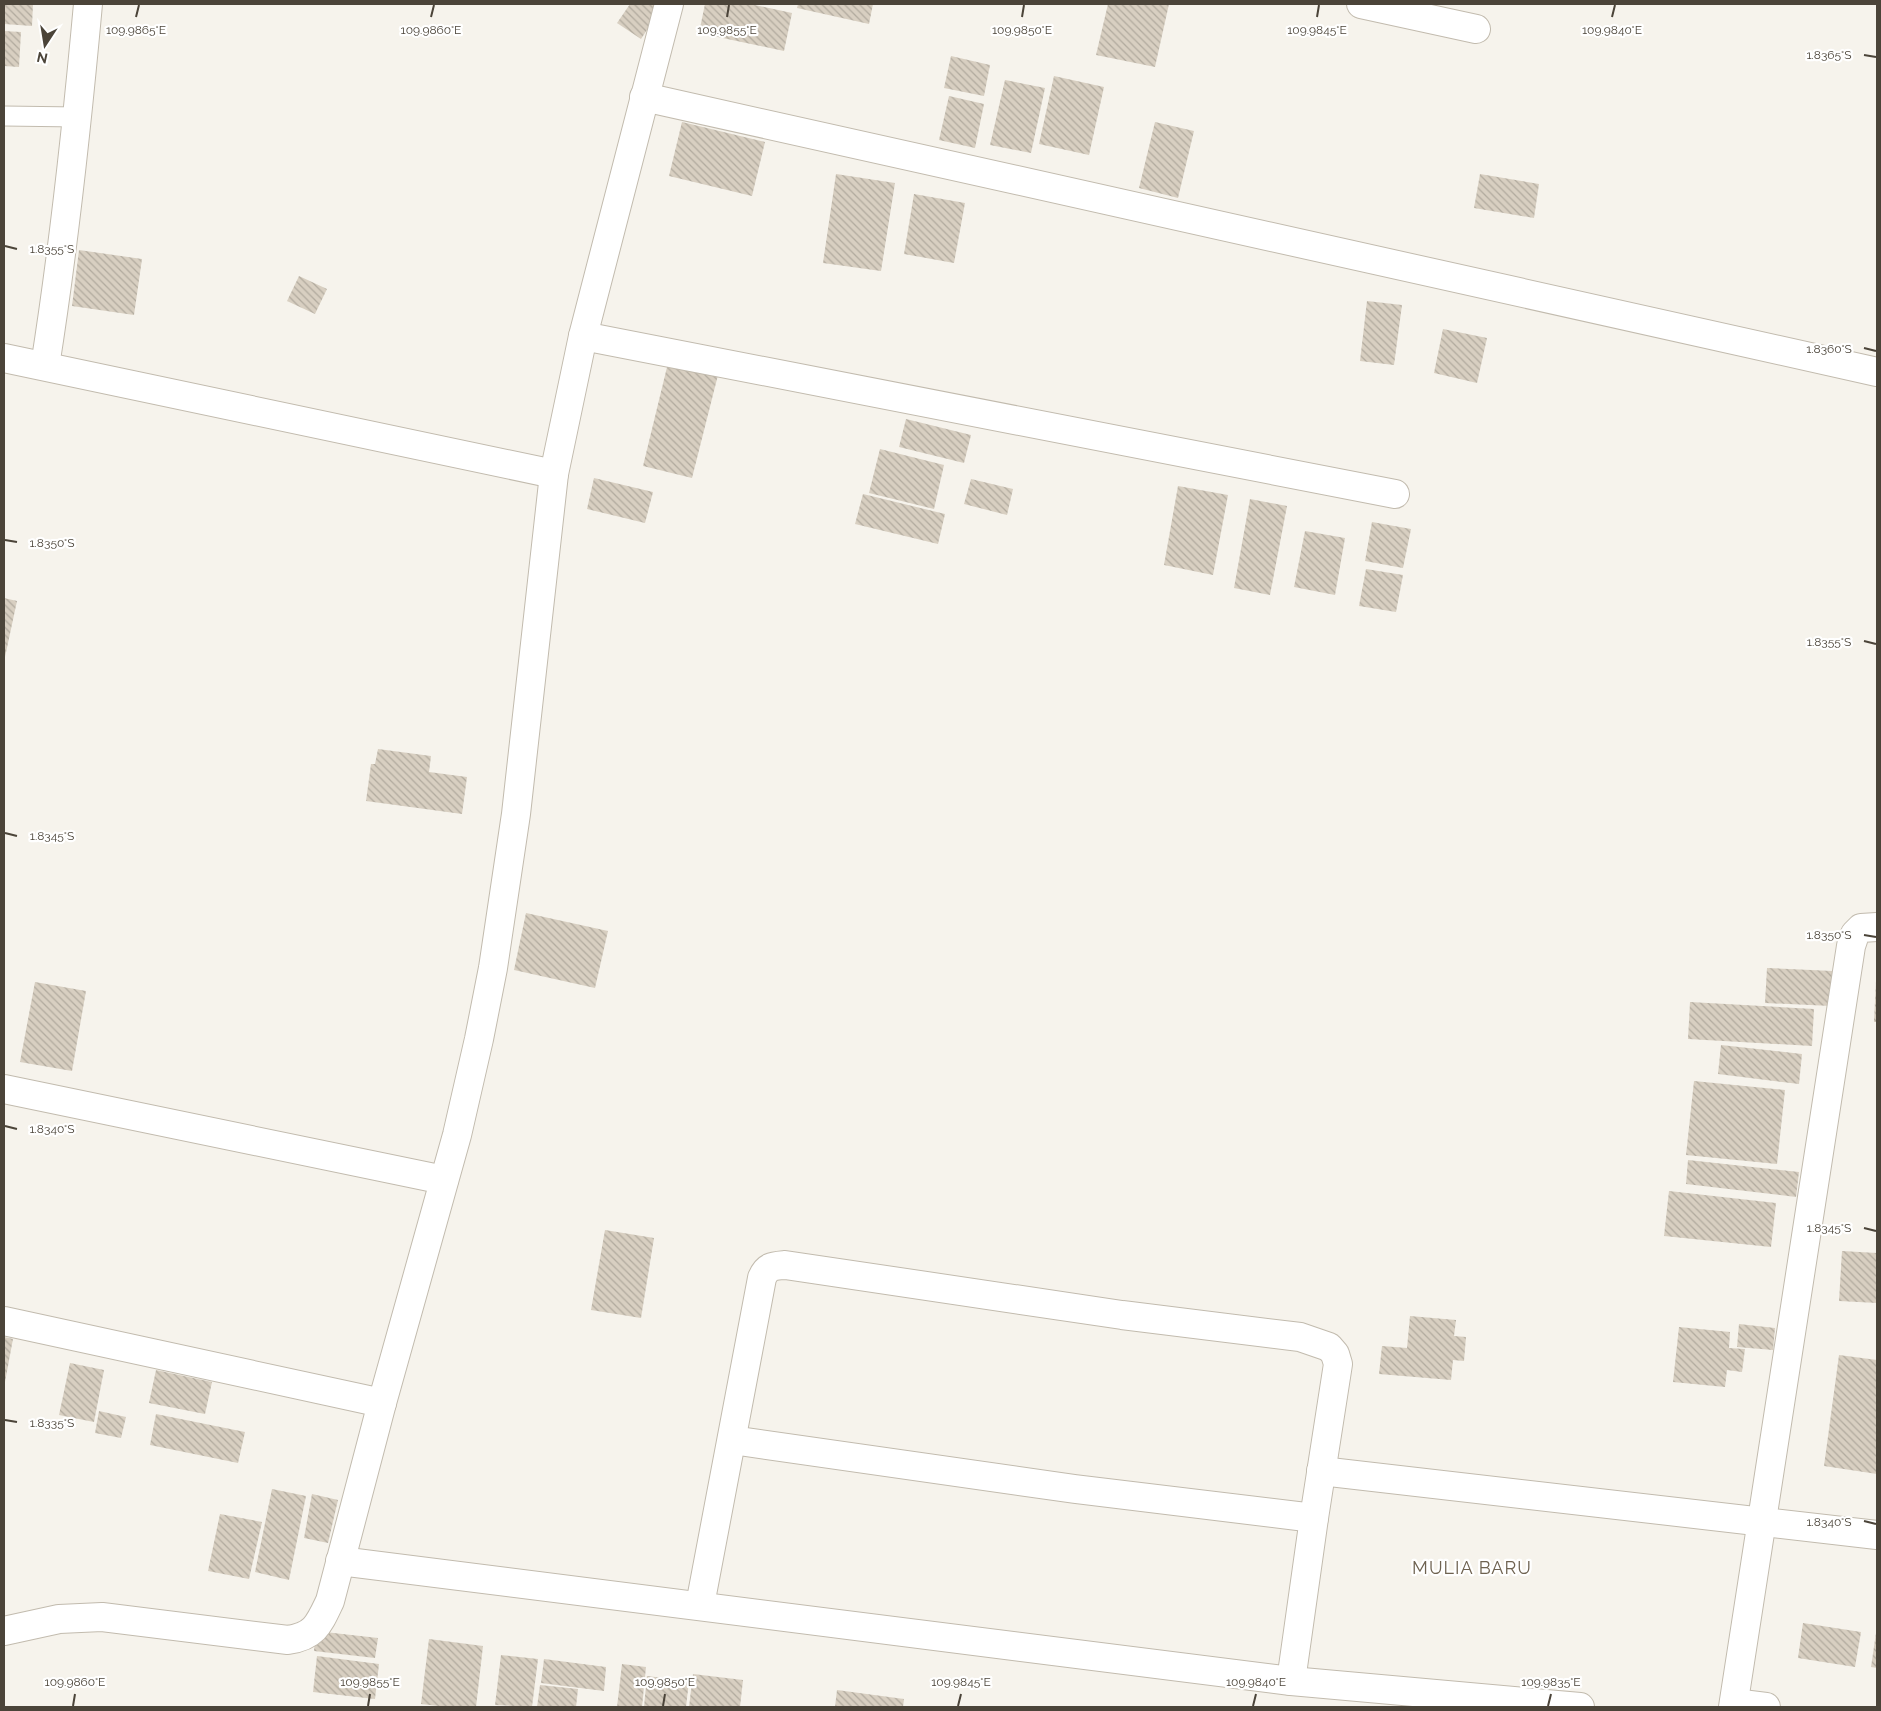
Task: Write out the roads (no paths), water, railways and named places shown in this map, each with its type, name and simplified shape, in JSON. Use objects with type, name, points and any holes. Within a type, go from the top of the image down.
[{"type":"street","points":[[45,366],[56,300],[78,117],[88,4]]},
{"type":"street","points":[[4,1631],[59,1619],[102,1617],[250,1637],[288,1640],[302,1638],[319,1625],[330,1601],[382,1404],[457,1135],[479,1039],[493,968],[516,814],[554,474],[583,336],[669,4]]},
{"type":"street","points":[[1361,4],[1476,29]]},
{"type":"street","points":[[644,96],[1877,372]]},
{"type":"street","points":[[583,336],[1395,494]]},
{"type":"street","points":[[4,358],[554,474]]},
{"type":"street","points":[[1766,1707],[1733,1705],[1851,946],[1855,934],[1861,928],[1877,927]]},
{"type":"street","points":[[4,1089],[444,1180]]},
{"type":"street","points":[[700,1606],[762,1278],[768,1268],[785,1264],[1113,1314],[1300,1337],[1329,1347],[1335,1354],[1338,1364],[1291,1681]]},
{"type":"street","points":[[4,1321],[382,1404]]},
{"type":"street","points":[[732,1440],[1075,1489],[1314,1518]]},
{"type":"street","points":[[1321,1471],[1761,1520],[1877,1535]]},
{"type":"street","points":[[340,1561],[1291,1681],[1580,1707]]},
{"type":"lane","points":[[4,116],[78,117]]},
{"type":"district","name":"MULIA BARU","points":[[1472,1567]]}]
